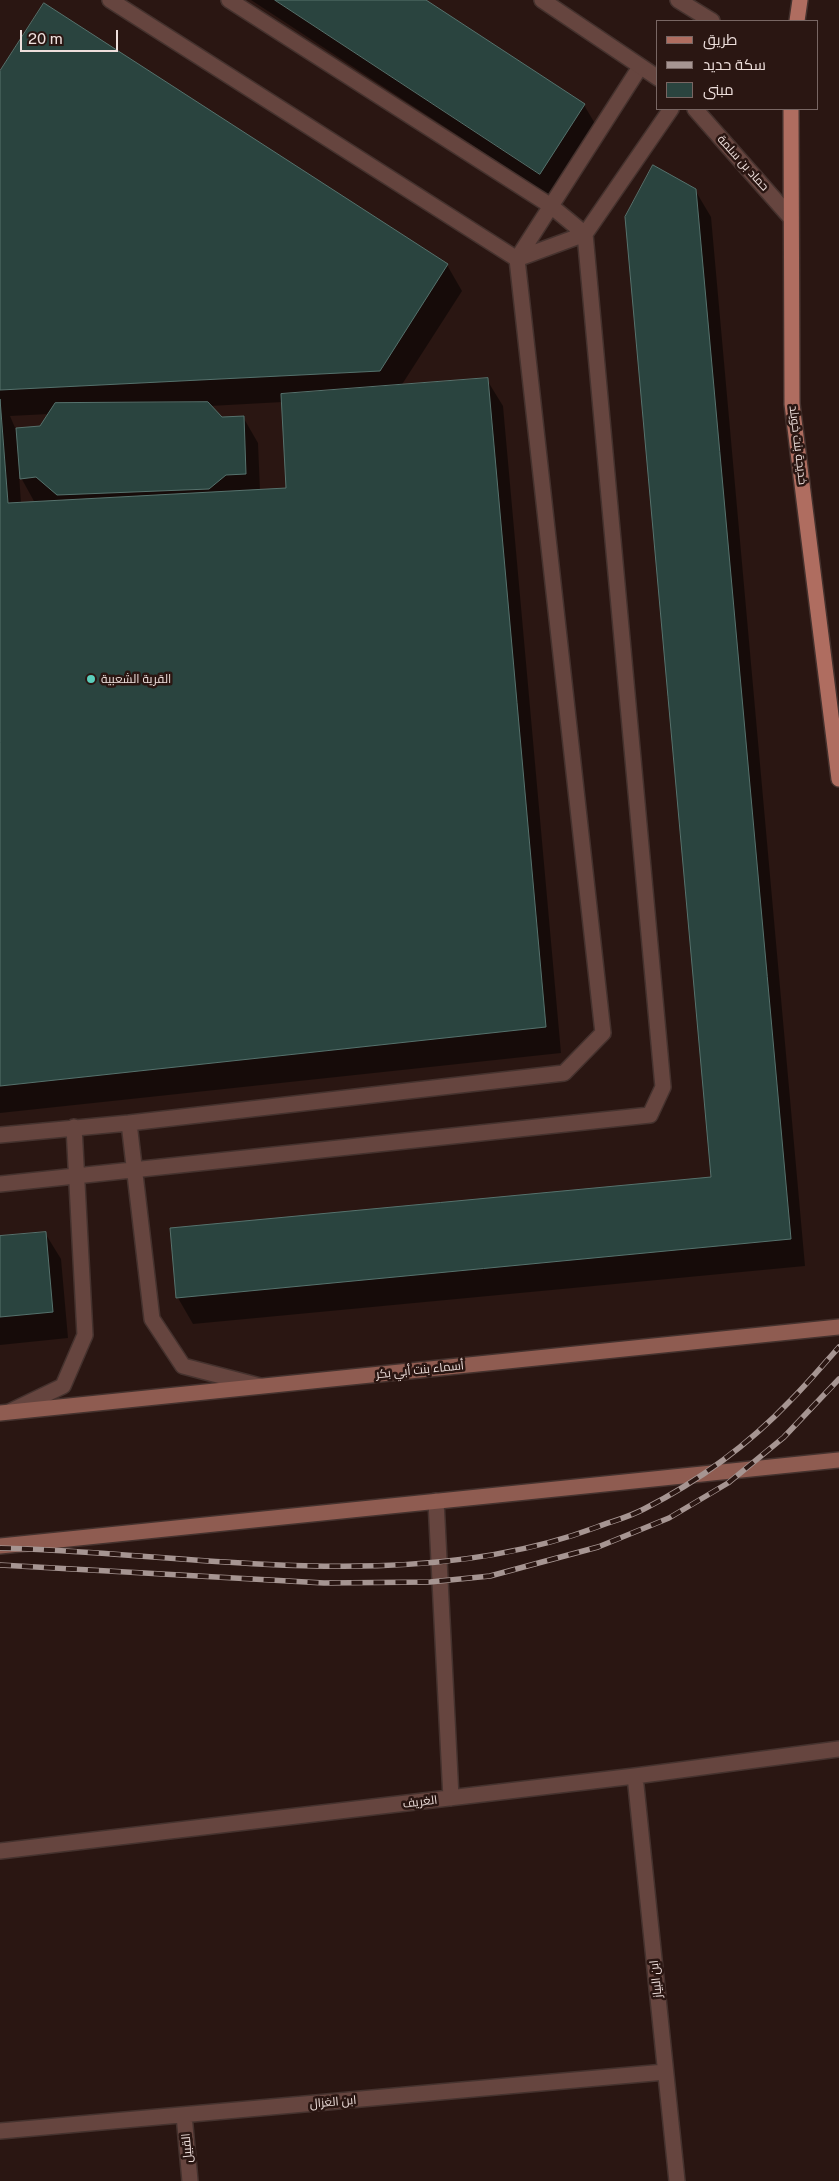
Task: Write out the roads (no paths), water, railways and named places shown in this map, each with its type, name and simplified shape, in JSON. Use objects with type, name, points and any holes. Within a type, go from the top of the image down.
[{"type":"main road","points":[[798,20],[800,0]]},
{"type":"main road","name":"خديجة بنت خويلد","points":[[791,110],[792,404],[839,779]]},
{"type":"main road","name":"أسماء بنت أبي بكر","points":[[5,1412],[839,1327]]},
{"type":"main road","points":[[0,1546],[839,1460]]},
{"type":"street","points":[[110,0],[517,259]]},
{"type":"street","points":[[0,1184],[650,1115],[663,1087],[585,234],[551,206],[229,0]]},
{"type":"street","points":[[542,0],[656,77]]},
{"type":"street","points":[[678,0],[710,20]]},
{"type":"street","points":[[0,1135],[74,1127],[129,1124],[564,1074],[603,1033],[517,259],[640,67]]},
{"type":"street","points":[[517,259],[585,234],[670,110]]},
{"type":"street","name":"حماد بن سلمة","points":[[696,110],[791,218]]},
{"type":"street","points":[[129,1124],[136,1170],[152,1319],[183,1366],[261,1386]]},
{"type":"street","points":[[5,1412],[63,1386],[85,1335],[74,1127]]},
{"type":"street","points":[[436,1501],[451,1798]]},
{"type":"street","name":"الغريف","points":[[0,1851],[635,1776],[839,1749]]},
{"type":"street","name":"ابن البياز","points":[[635,1776],[677,2181]]},
{"type":"street","name":"ابن الغزال","points":[[0,2131],[665,2072]]},
{"type":"street","name":"القبيل","points":[[184,2115],[190,2181]]},
{"type":"railway","points":[[0,1548],[302,1566],[378,1566],[453,1561],[526,1548],[627,1517],[683,1487],[722,1461],[774,1417],[839,1347]]},
{"type":"railway","points":[[0,1565],[324,1583],[430,1582],[490,1576],[598,1547],[669,1518],[728,1483],[784,1437],[839,1379]]},
{"type":"place","name":"القرية الشعبية","points":[[91,679]]}]
